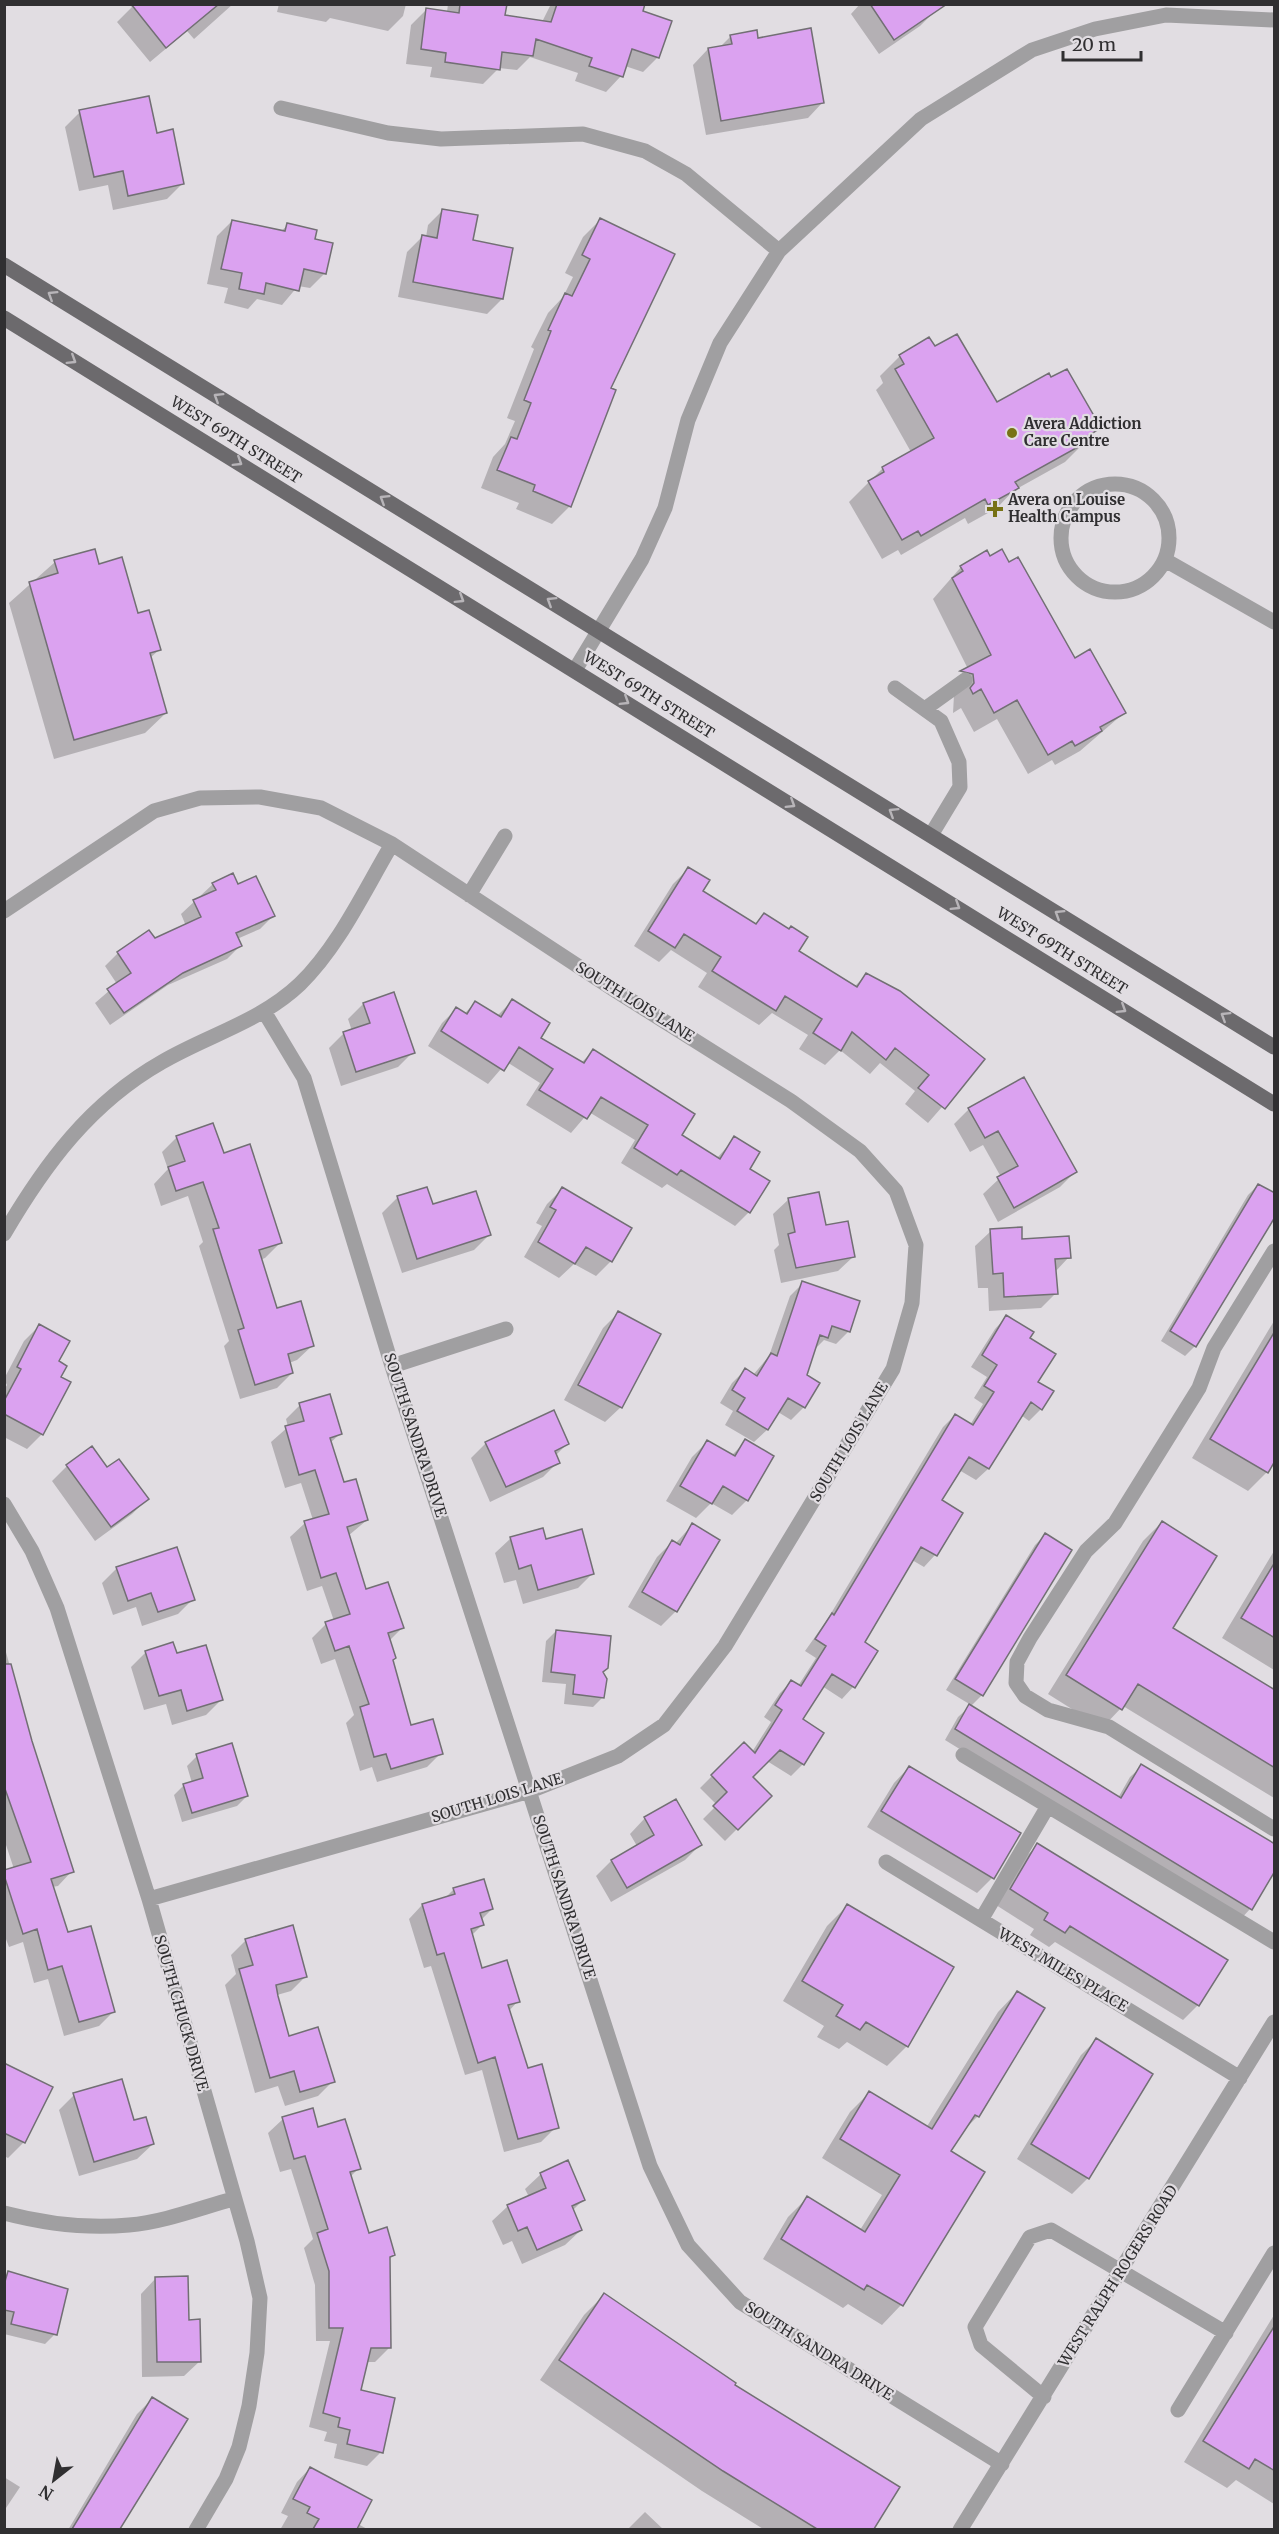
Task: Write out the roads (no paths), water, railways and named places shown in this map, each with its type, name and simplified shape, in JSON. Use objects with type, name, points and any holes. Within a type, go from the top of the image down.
[{"type":"main road","name":"WEST 69TH STREET","points":[[4,266],[1275,1047]]},
{"type":"main road","name":"WEST 69TH STREET","points":[[4,318],[1275,1104]]},
{"type":"street","points":[[575,670],[642,559],[665,508],[688,420],[720,343],[778,251],[921,119],[1032,50],[1095,29],[1166,15],[1275,20]]},
{"type":"street","points":[[281,108],[388,133],[441,139],[583,134],[645,151],[686,174],[778,251]]},
{"type":"street","points":[[1119,483],[1136,487],[1151,497],[1162,510],[1168,526],[1170,541],[1165,560],[1152,578],[1139,587],[1113,592],[1085,584],[1072,572],[1063,555],[1060,537],[1063,518],[1072,503],[1085,491],[1101,485],[1119,483]]},
{"type":"street","points":[[1165,560],[1275,622]]},
{"type":"street","points":[[926,708],[965,680]]},
{"type":"street","points":[[895,688],[926,708],[941,721],[959,762],[960,787],[931,835]]},
{"type":"street","name":"SOUTH LOIS LANE","points":[[4,911],[154,811],[200,798],[260,797],[321,808],[392,844],[791,1101],[860,1150],[896,1191],[916,1245],[912,1303],[893,1369],[725,1646],[664,1725],[618,1756],[530,1791],[149,1899]]},
{"type":"street","points":[[469,895],[505,836]]},
{"type":"street","points":[[4,1234],[26,1197],[72,1133],[117,1093],[161,1062],[265,1013],[300,984],[327,954],[392,844]]},
{"type":"street","name":"SOUTH SANDRA DRIVE","points":[[265,1013],[304,1078],[392,1365],[650,2166],[688,2245],[740,2302],[1002,2464]]},
{"type":"street","points":[[1275,1251],[1214,1348],[1199,1388],[1115,1523],[1086,1551],[1030,1638],[1017,1662],[1016,1683],[1025,1696],[1048,1710],[1109,1727],[1275,1828]]},
{"type":"street","points":[[392,1365],[506,1329]]},
{"type":"street","name":"SOUTH CHUCK DRIVE","points":[[4,1504],[32,1551],[57,1608],[149,1899],[233,2199],[247,2241],[260,2298],[257,2353],[249,2406],[239,2447],[226,2478],[196,2529]]},
{"type":"street","points":[[963,1755],[1275,1942]]},
{"type":"street","points":[[981,1920],[1048,1806]]},
{"type":"street","name":"WEST MILES PLACE","points":[[886,1862],[1240,2078]]},
{"type":"street","name":"WEST RALPH ROGERS ROAD","points":[[960,2529],[1275,2022]]},
{"type":"street","points":[[4,2213],[40,2222],[71,2225],[131,2225],[233,2199]]},
{"type":"street","points":[[1044,2397],[981,2345],[975,2327],[1030,2237],[1051,2230],[1226,2333]]},
{"type":"street","points":[[1178,2410],[1275,2253]]},
{"type":"place","name":"Avera Addiction Care Centre","points":[[1012,433]]},
{"type":"place","name":"Avera on Louise Health Campus","points":[[995,509]]}]
